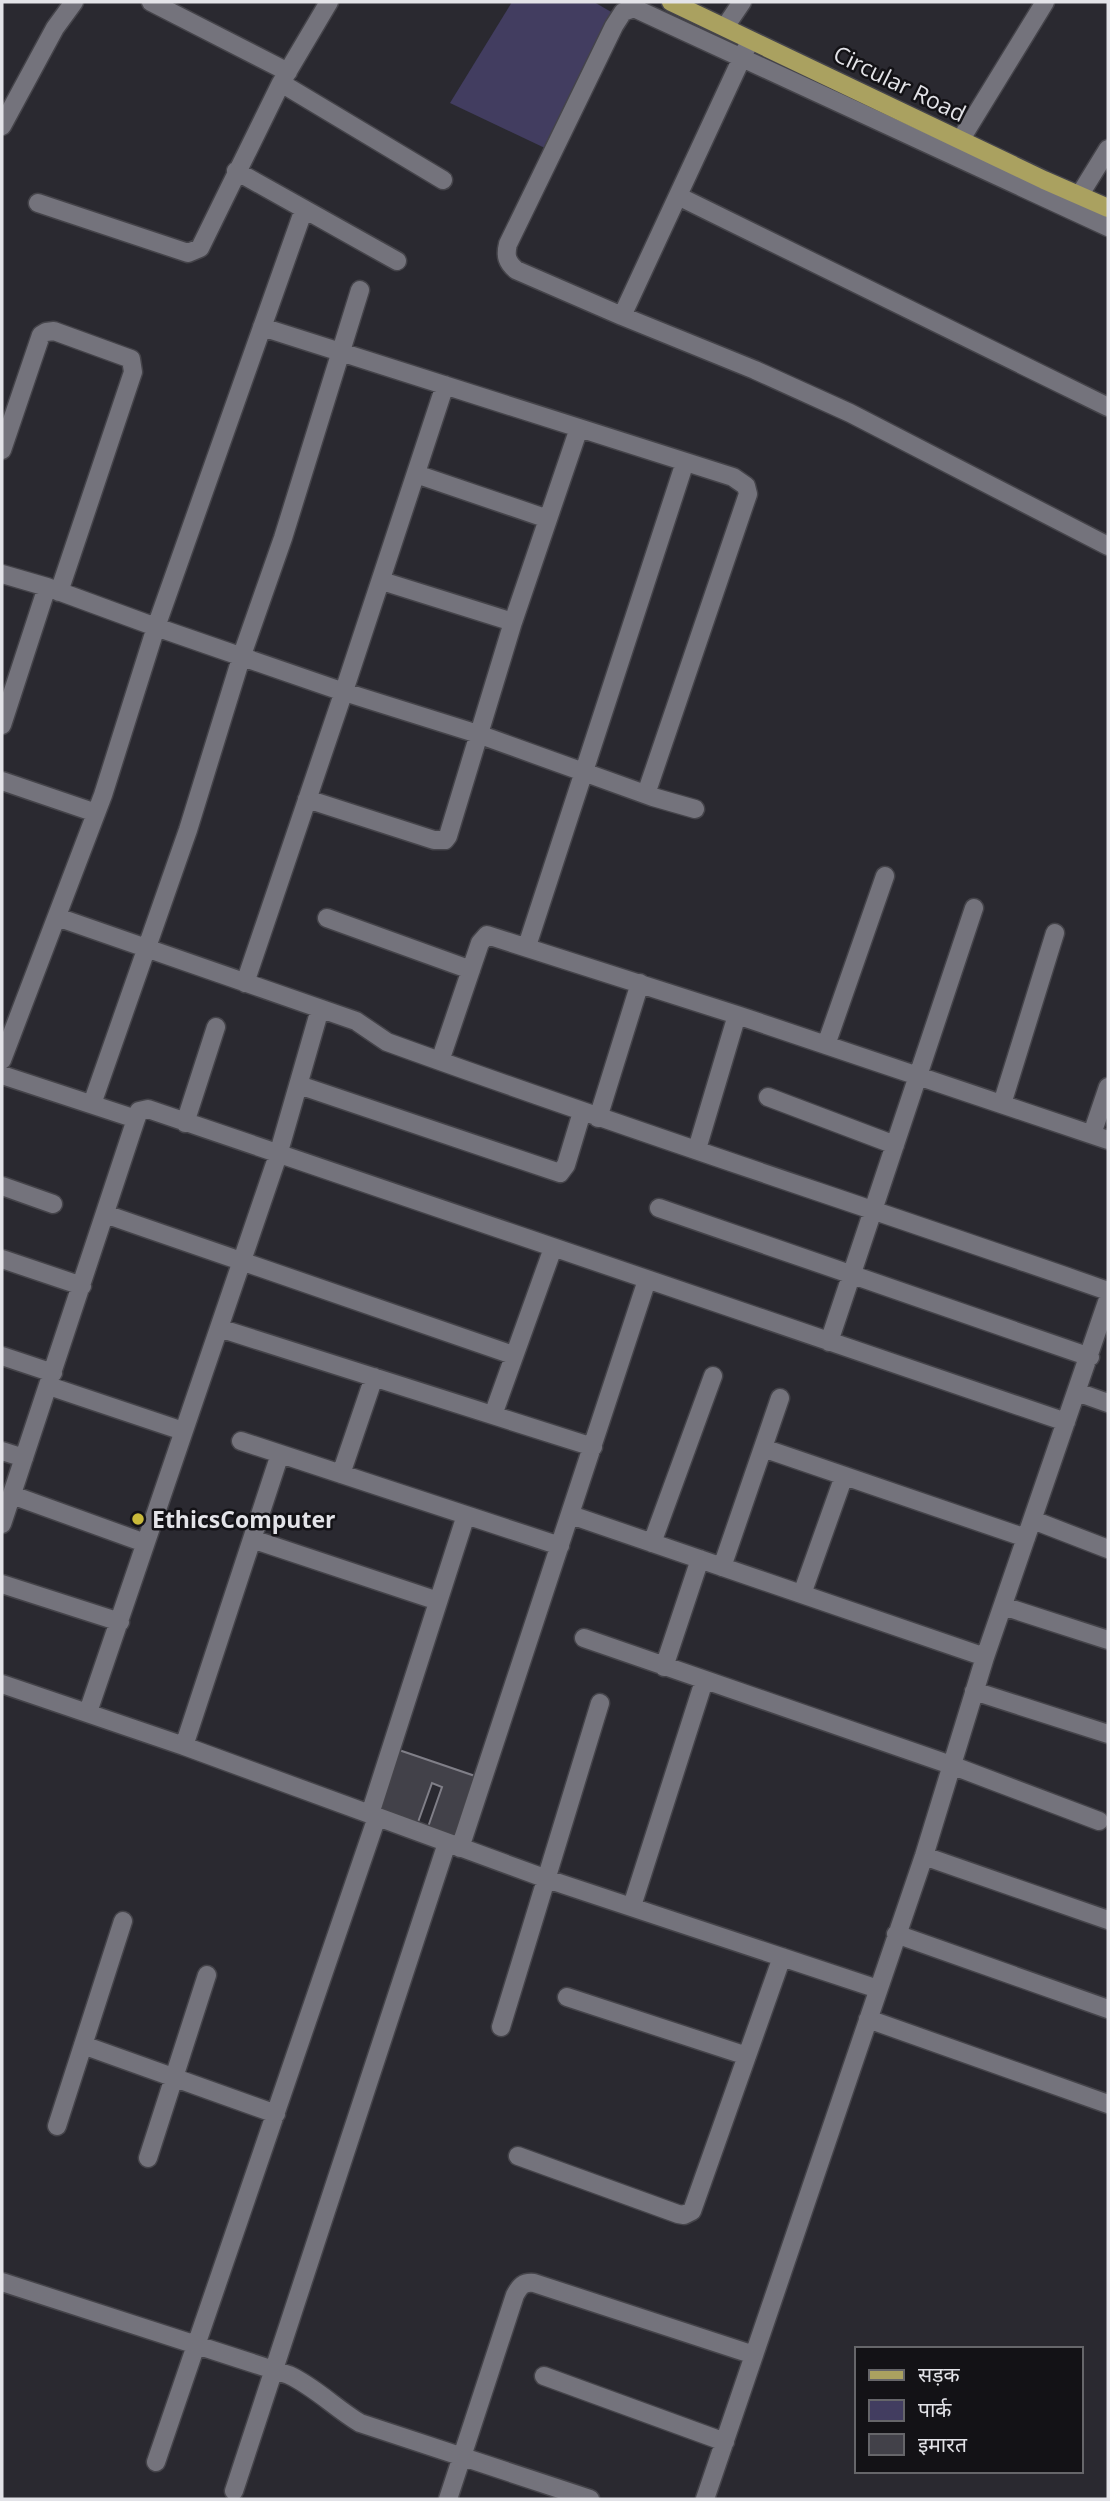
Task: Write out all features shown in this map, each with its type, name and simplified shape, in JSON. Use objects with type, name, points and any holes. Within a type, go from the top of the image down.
[{"type":"main road","name":"Circular Road","points":[[671,2],[1108,208]]},
{"type":"street","points":[[2,126],[55,28],[74,2]]},
{"type":"street","points":[[151,2],[285,77],[443,180]]},
{"type":"street","points":[[38,203],[188,253],[200,248],[285,77],[329,2]]},
{"type":"street","points":[[725,27],[742,2]]},
{"type":"street","points":[[961,139],[1045,2]]},
{"type":"street","points":[[1108,227],[634,8],[623,12],[614,26],[505,254],[508,263],[516,270],[755,370],[850,413],[1108,546]]},
{"type":"street","points":[[622,316],[751,39]]},
{"type":"street","points":[[1079,196],[1108,149]]},
{"type":"street","points":[[236,171],[397,261]]},
{"type":"street","points":[[678,196],[1108,407]]},
{"type":"street","points":[[2,1060],[96,813],[156,627],[304,209]]},
{"type":"street","points":[[92,1104],[188,830],[360,290]]},
{"type":"street","points":[[262,327],[685,462],[741,481],[746,486],[748,494],[646,794]]},
{"type":"street","points":[[2,450],[41,335],[54,331],[131,359],[133,372],[2,725]]},
{"type":"street","points":[[245,983],[382,581],[445,385]]},
{"type":"street","points":[[307,799],[434,840],[445,840],[513,622],[579,428]]},
{"type":"street","points":[[527,946],[685,462]]},
{"type":"street","points":[[416,474],[548,519]]},
{"type":"street","points":[[2,574],[695,809]]},
{"type":"street","points":[[382,581],[513,622]]},
{"type":"street","points":[[2,781],[96,813]]},
{"type":"street","points":[[826,1045],[885,876]]},
{"type":"street","points":[[829,1342],[974,908]]},
{"type":"street","points":[[57,917],[356,1021],[378,1038],[590,1115],[697,1149],[1108,1291]]},
{"type":"street","points":[[327,918],[471,970]]},
{"type":"street","points":[[1002,1104],[1055,933]]},
{"type":"street","points":[[440,1061],[480,943],[487,935],[737,1014],[1100,1137],[1108,1087]]},
{"type":"street","points":[[299,1085],[560,1174],[590,1115],[640,983]]},
{"type":"street","points":[[88,1712],[278,1155],[320,1009]]},
{"type":"street","points":[[697,1149],[737,1014]]},
{"type":"street","points":[[186,1123],[216,1027]]},
{"type":"street","points":[[2,1075],[136,1119]]},
{"type":"street","points":[[768,1097],[895,1144]]},
{"type":"street","points":[[2,1524],[136,1119],[139,1111],[144,1109],[1066,1422]]},
{"type":"street","points":[[3,1192],[53,1204]]},
{"type":"street","points":[[659,1208],[1090,1357]]},
{"type":"street","points":[[105,1214],[513,1355]]},
{"type":"street","points":[[493,1415],[554,1248]]},
{"type":"street","points":[[2,1259],[82,1286]]},
{"type":"street","points":[[234,2491],[454,1846],[571,1515],[647,1280]]},
{"type":"street","points":[[705,2499],[924,1856],[985,1657],[1108,1299]]},
{"type":"street","points":[[219,1328],[593,1447]]},
{"type":"street","points":[[2,1356],[51,1380],[183,1431]]},
{"type":"street","points":[[652,1543],[713,1376]]},
{"type":"street","points":[[341,1474],[374,1377]]},
{"type":"street","points":[[1077,1392],[1108,1403]]},
{"type":"street","points":[[722,1567],[780,1398]]},
{"type":"street","points":[[241,1441],[560,1546]]},
{"type":"street","points":[[763,1448],[1026,1538]]},
{"type":"street","points":[[2,1451],[24,1458]]},
{"type":"street","points":[[184,1746],[280,1454]]},
{"type":"street","points":[[802,1594],[844,1475]]},
{"type":"street","points":[[12,1495],[145,1543]]},
{"type":"street","points":[[156,2462],[276,2114],[374,1816],[466,1515]]},
{"type":"street","points":[[571,1515],[985,1657]]},
{"type":"street","points":[[1033,1520],[1108,1549]]},
{"type":"street","points":[[253,1539],[438,1601]]},
{"type":"street","points":[[664,1667],[700,1559]]},
{"type":"street","points":[[2,1584],[120,1622]]},
{"type":"street","points":[[1003,1606],[1108,1640]]},
{"type":"street","points":[[584,1638],[951,1765],[1099,1821]]},
{"type":"street","points":[[632,1906],[704,1681]]},
{"type":"street","points":[[2,1684],[184,1746],[547,1879],[877,1989]]},
{"type":"street","points":[[974,1691],[1108,1734]]},
{"type":"street","points":[[502,2026],[600,1703]]},
{"type":"street","points":[[924,1856],[1108,1920]]},
{"type":"street","points":[[57,2126],[123,1921]]},
{"type":"street","points":[[896,1934],[1108,2009]]},
{"type":"street","points":[[519,2156],[684,2216],[692,2211],[782,1956]]},
{"type":"street","points":[[148,2158],[207,1975]]},
{"type":"street","points":[[568,1997],[747,2056]]},
{"type":"street","points":[[868,2019],[1108,2104]]},
{"type":"street","points":[[83,2045],[276,2114]]},
{"type":"street","points":[[2,2282],[197,2344],[302,2381],[338,2410],[360,2423],[578,2497]]},
{"type":"street","points":[[448,2499],[514,2295],[519,2287],[526,2283],[534,2283],[754,2355]]},
{"type":"street","points":[[544,2376],[725,2442]]},
{"type":"green space","points":[[512,2],[594,2],[613,13],[547,149],[450,103]]},
{"type":"building","points":[[396,1749],[475,1776],[455,1836],[428,1827],[442,1787],[432,1783],[417,1825],[375,1810]]},
{"type":"place","name":"EthicsComputer","points":[[138,1519]]}]
